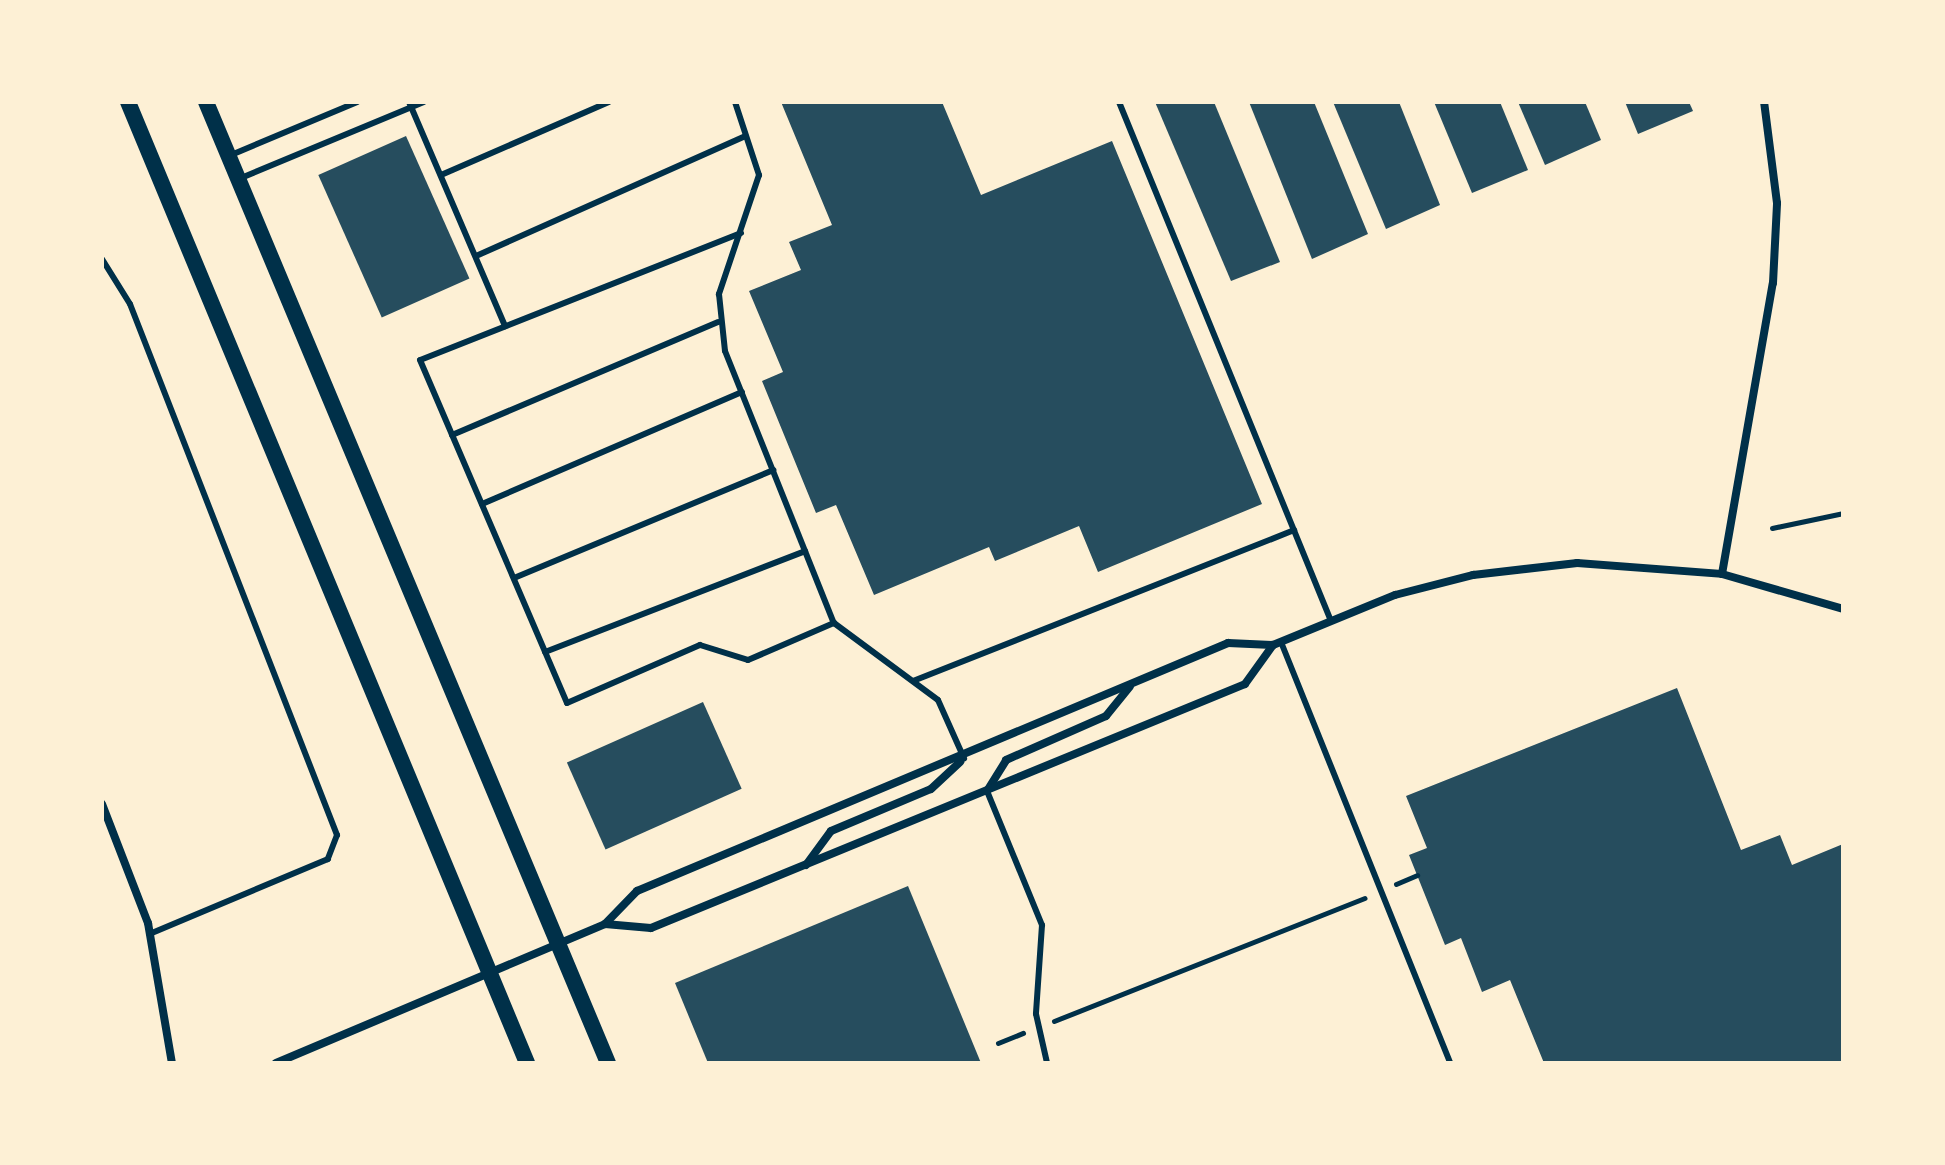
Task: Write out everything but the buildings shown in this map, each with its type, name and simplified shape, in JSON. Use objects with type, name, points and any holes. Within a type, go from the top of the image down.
[{"type":"main road","points":[[128,102],[527,1063]]},
{"type":"main road","points":[[206,102],[608,1063]]},
{"type":"street","points":[[1722,574],[1773,283],[1777,203],[1764,102]]},
{"type":"street","points":[[276,1063],[605,924],[637,891],[964,758],[1228,643],[1277,643],[1395,595],[1488,573],[1577,563],[1722,574],[1843,609]]},
{"type":"street","points":[[605,924],[651,928],[1245,684],[1277,643]]},
{"type":"street","points":[[987,791],[1006,760],[1106,716],[1130,686]]},
{"type":"street","points":[[805,865],[831,831],[931,789],[964,758]]},
{"type":"street","points":[[102,804],[150,934],[172,1063]]},
{"type":"lane","points":[[229,156],[357,102]]},
{"type":"lane","points":[[237,179],[410,104],[424,102]]},
{"type":"lane","points":[[441,175],[609,102]]},
{"type":"lane","points":[[735,102],[759,175],[718,322],[742,392],[834,623],[938,700],[964,758]]},
{"type":"lane","points":[[1119,102],[1331,621]]},
{"type":"lane","points":[[410,104],[505,326]]},
{"type":"lane","points":[[476,256],[746,136]]},
{"type":"lane","points":[[741,233],[420,360],[567,703],[700,645],[748,660],[834,623]]},
{"type":"lane","points":[[102,259],[130,304],[337,835],[328,859],[150,934]]},
{"type":"lane","points":[[452,435],[718,322]]},
{"type":"lane","points":[[482,504],[742,392]]},
{"type":"lane","points":[[514,578],[773,470]]},
{"type":"lane","points":[[913,681],[1294,530]]},
{"type":"lane","points":[[545,652],[805,551]]},
{"type":"lane","points":[[1277,643],[1450,1063]]},
{"type":"lane","points":[[987,791],[1042,925],[1038,1027],[1047,1063]]},
{"type":"path","points":[[1772,528],[1843,513]]},
{"type":"path","points":[[998,1043],[1417,875]]}]
